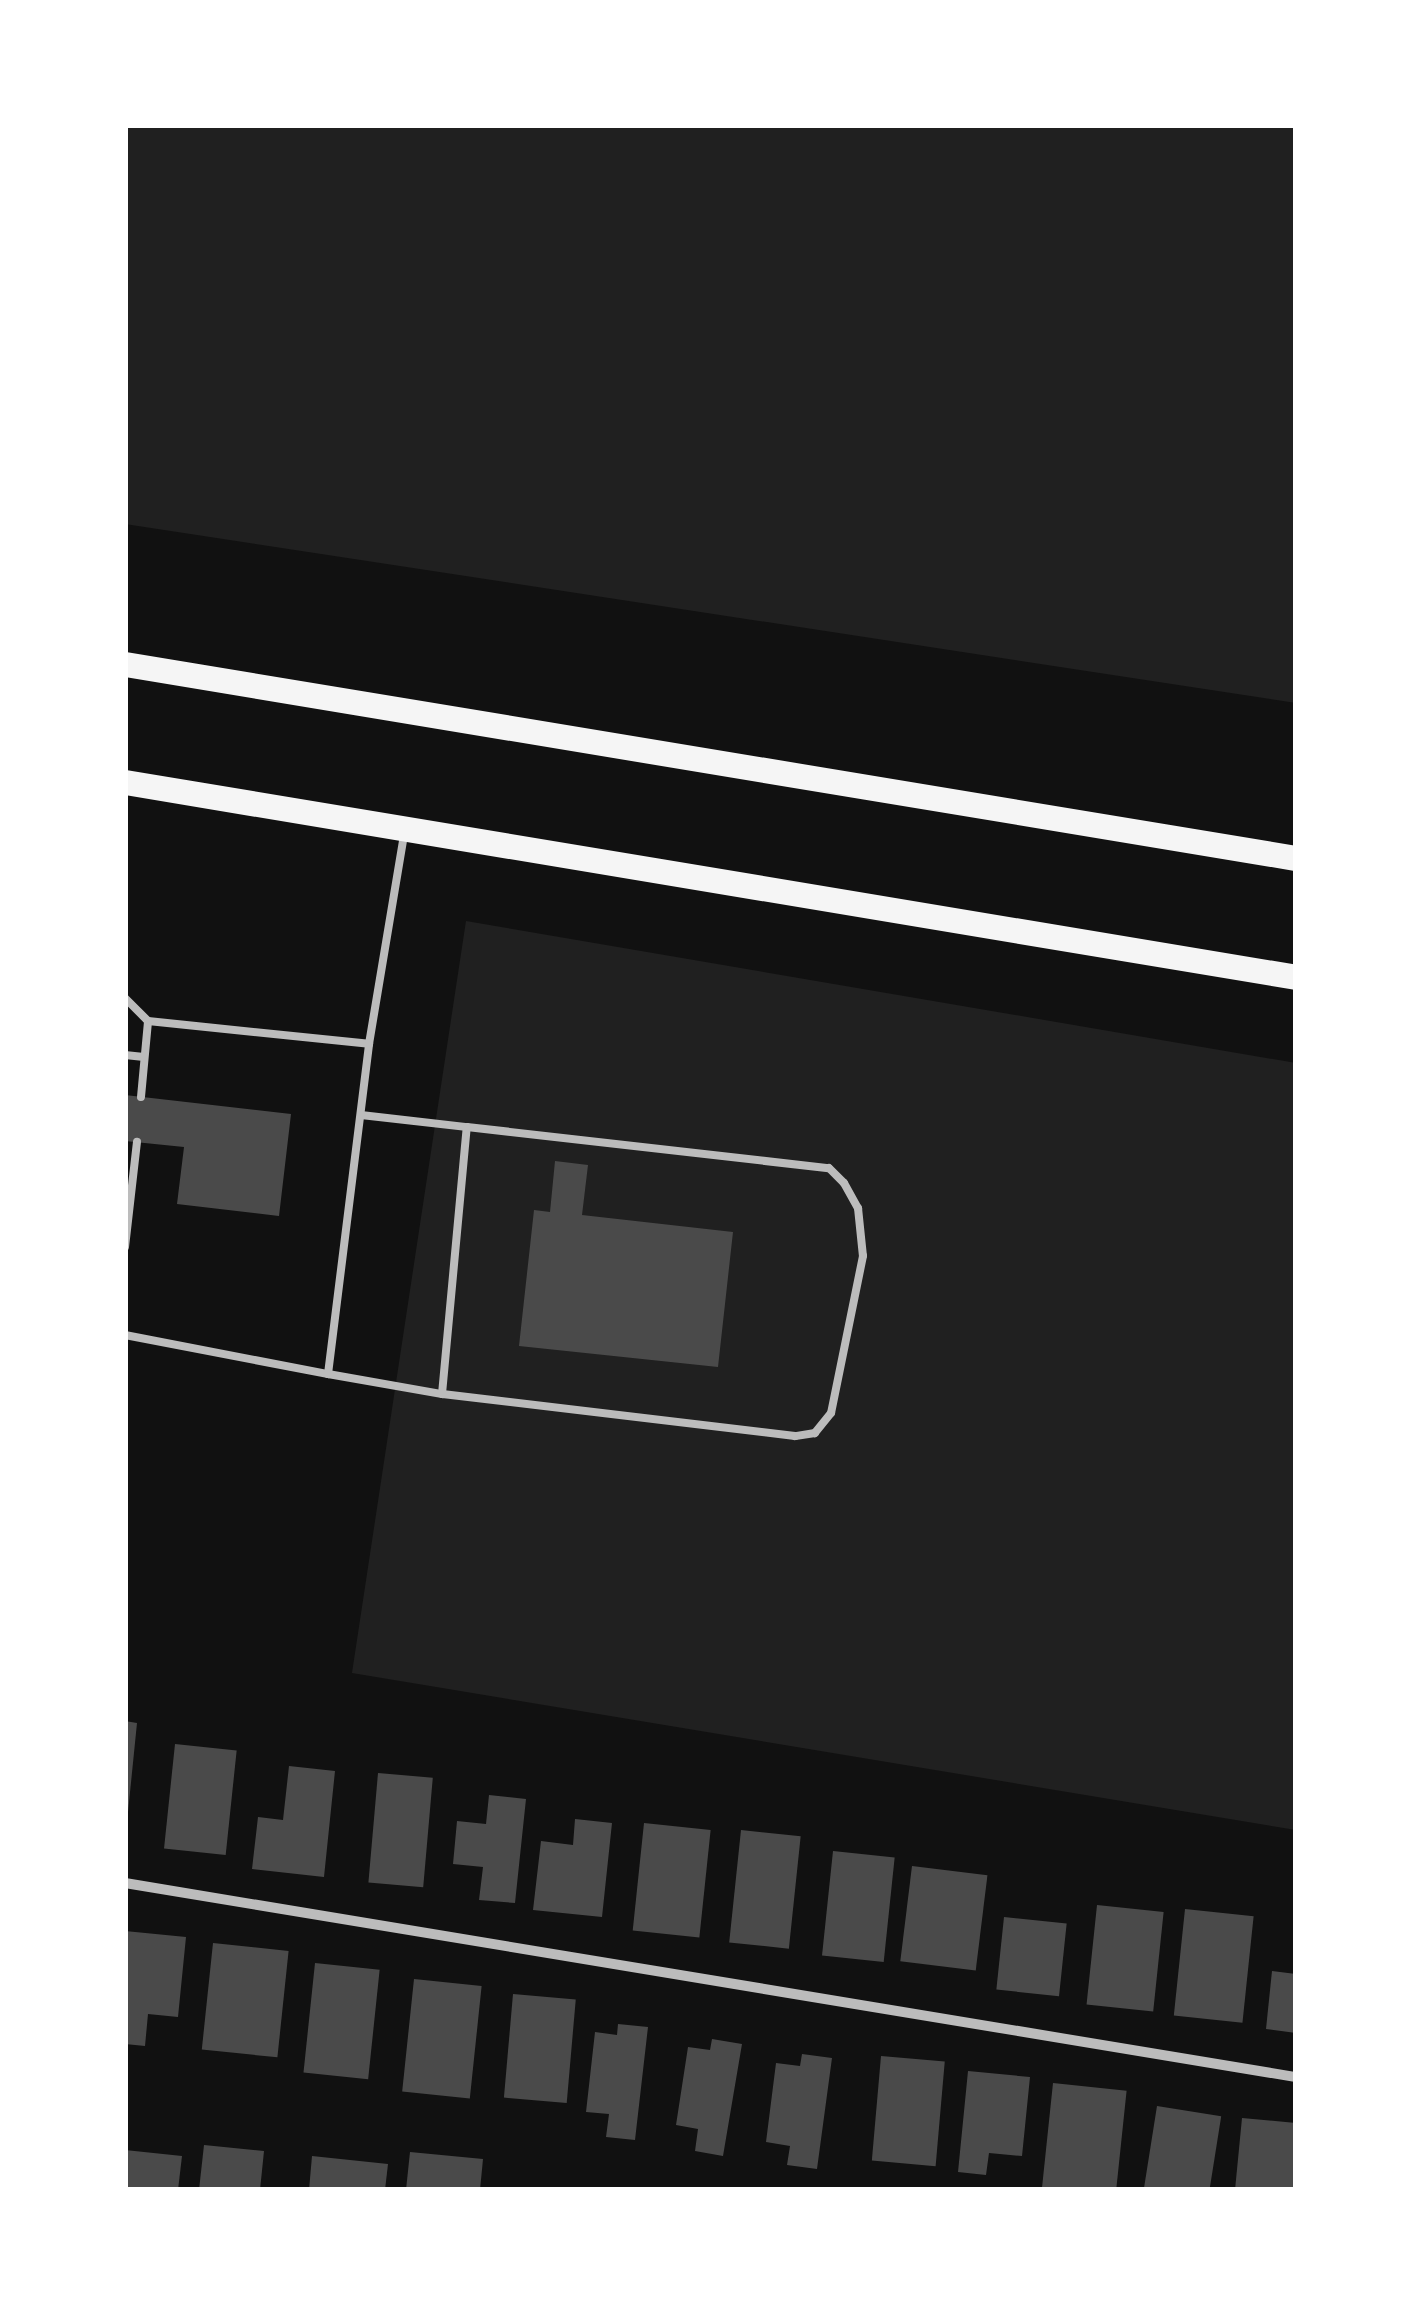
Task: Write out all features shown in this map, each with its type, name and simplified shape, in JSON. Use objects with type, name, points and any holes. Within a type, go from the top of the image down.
[{"type":"main road","points":[[125,664],[1296,858]]},
{"type":"main road","points":[[125,782],[1296,977]]},
{"type":"street","points":[[125,1883],[1296,2077]]},
{"type":"lane","points":[[328,1374],[369,1044],[405,828]]},
{"type":"lane","points":[[125,998],[148,1021],[369,1044]]},
{"type":"lane","points":[[141,1097],[148,1021]]},
{"type":"lane","points":[[125,1055],[144,1057]]},
{"type":"lane","points":[[125,1335],[442,1394],[795,1436],[815,1433],[832,1414],[864,1256],[858,1208],[844,1183],[829,1168],[361,1115]]},
{"type":"lane","points":[[442,1394],[467,1127]]},
{"type":"lane","points":[[125,1247],[128,1181],[137,1142]]},
{"type":"shaded area","points":[[125,125],[1296,125],[1296,703],[125,524]]},
{"type":"shaded area","points":[[466,921],[1296,1063],[1296,1830],[352,1673]]},
{"type":"building","points":[[125,1095],[291,1114],[279,1216],[177,1204],[184,1147],[125,1141]]},
{"type":"building","points":[[555,1161],[588,1165],[582,1215],[733,1232],[718,1367],[519,1346],[534,1210],[550,1212]]},
{"type":"building","points":[[125,1721],[137,1723],[128,1812],[125,1812]]},
{"type":"building","points":[[175,1744],[237,1750],[226,1855],[164,1848]]},
{"type":"building","points":[[289,1766],[335,1771],[324,1877],[252,1869],[258,1817],[283,1820]]},
{"type":"building","points":[[378,1773],[433,1778],[423,1887],[368,1883]]},
{"type":"building","points":[[489,1795],[526,1799],[515,1903],[479,1900],[483,1867],[453,1864],[457,1821],[486,1824]]},
{"type":"building","points":[[575,1819],[612,1823],[602,1917],[533,1910],[541,1841],[573,1845]]},
{"type":"building","points":[[644,1823],[711,1830],[699,1937],[633,1930]]},
{"type":"building","points":[[741,1830],[801,1836],[789,1949],[729,1942]]},
{"type":"building","points":[[833,1851],[895,1857],[884,1962],[822,1955]]},
{"type":"building","points":[[912,1866],[987,1875],[976,1971],[900,1961]]},
{"type":"building","points":[[1097,1905],[1164,1912],[1153,2011],[1087,2004]]},
{"type":"building","points":[[1185,1909],[1254,1916],[1242,2023],[1174,2015]]},
{"type":"building","points":[[1004,1917],[1067,1924],[1059,1996],[996,1990]]},
{"type":"building","points":[[125,1931],[186,1937],[178,2017],[148,2014],[145,2046],[125,2044]]},
{"type":"building","points":[[213,1943],[289,1951],[277,2057],[202,2049]]},
{"type":"building","points":[[315,1963],[380,1970],[368,2079],[304,2072]]},
{"type":"building","points":[[1272,1971],[1296,1974],[1296,2033],[1266,2029]]},
{"type":"building","points":[[414,1979],[482,1986],[470,2098],[402,2091]]},
{"type":"building","points":[[513,1994],[576,1999],[567,2103],[504,2098]]},
{"type":"building","points":[[618,2024],[648,2027],[635,2140],[606,2137],[609,2114],[586,2112],[595,2032],[617,2035]]},
{"type":"building","points":[[712,2039],[742,2044],[723,2156],[695,2151],[698,2129],[676,2125],[688,2047],[710,2050]]},
{"type":"building","points":[[802,2054],[832,2058],[817,2169],[787,2165],[790,2146],[766,2142],[776,2063],[800,2066]]},
{"type":"building","points":[[881,2056],[945,2062],[936,2166],[872,2161]]},
{"type":"building","points":[[968,2071],[1030,2077],[1022,2156],[989,2153],[986,2175],[958,2172]]},
{"type":"building","points":[[1053,2083],[1127,2091],[1116,2190],[1042,2190]]},
{"type":"building","points":[[1157,2106],[1221,2116],[1210,2190],[1144,2190]]},
{"type":"building","points":[[1242,2118],[1296,2123],[1296,2190],[1235,2190]]},
{"type":"building","points":[[204,2145],[264,2151],[260,2190],[199,2190]]},
{"type":"building","points":[[125,2150],[182,2156],[178,2190],[125,2190]]},
{"type":"building","points":[[410,2152],[483,2159],[480,2190],[406,2190]]},
{"type":"building","points":[[312,2156],[388,2164],[385,2190],[309,2190]]}]
